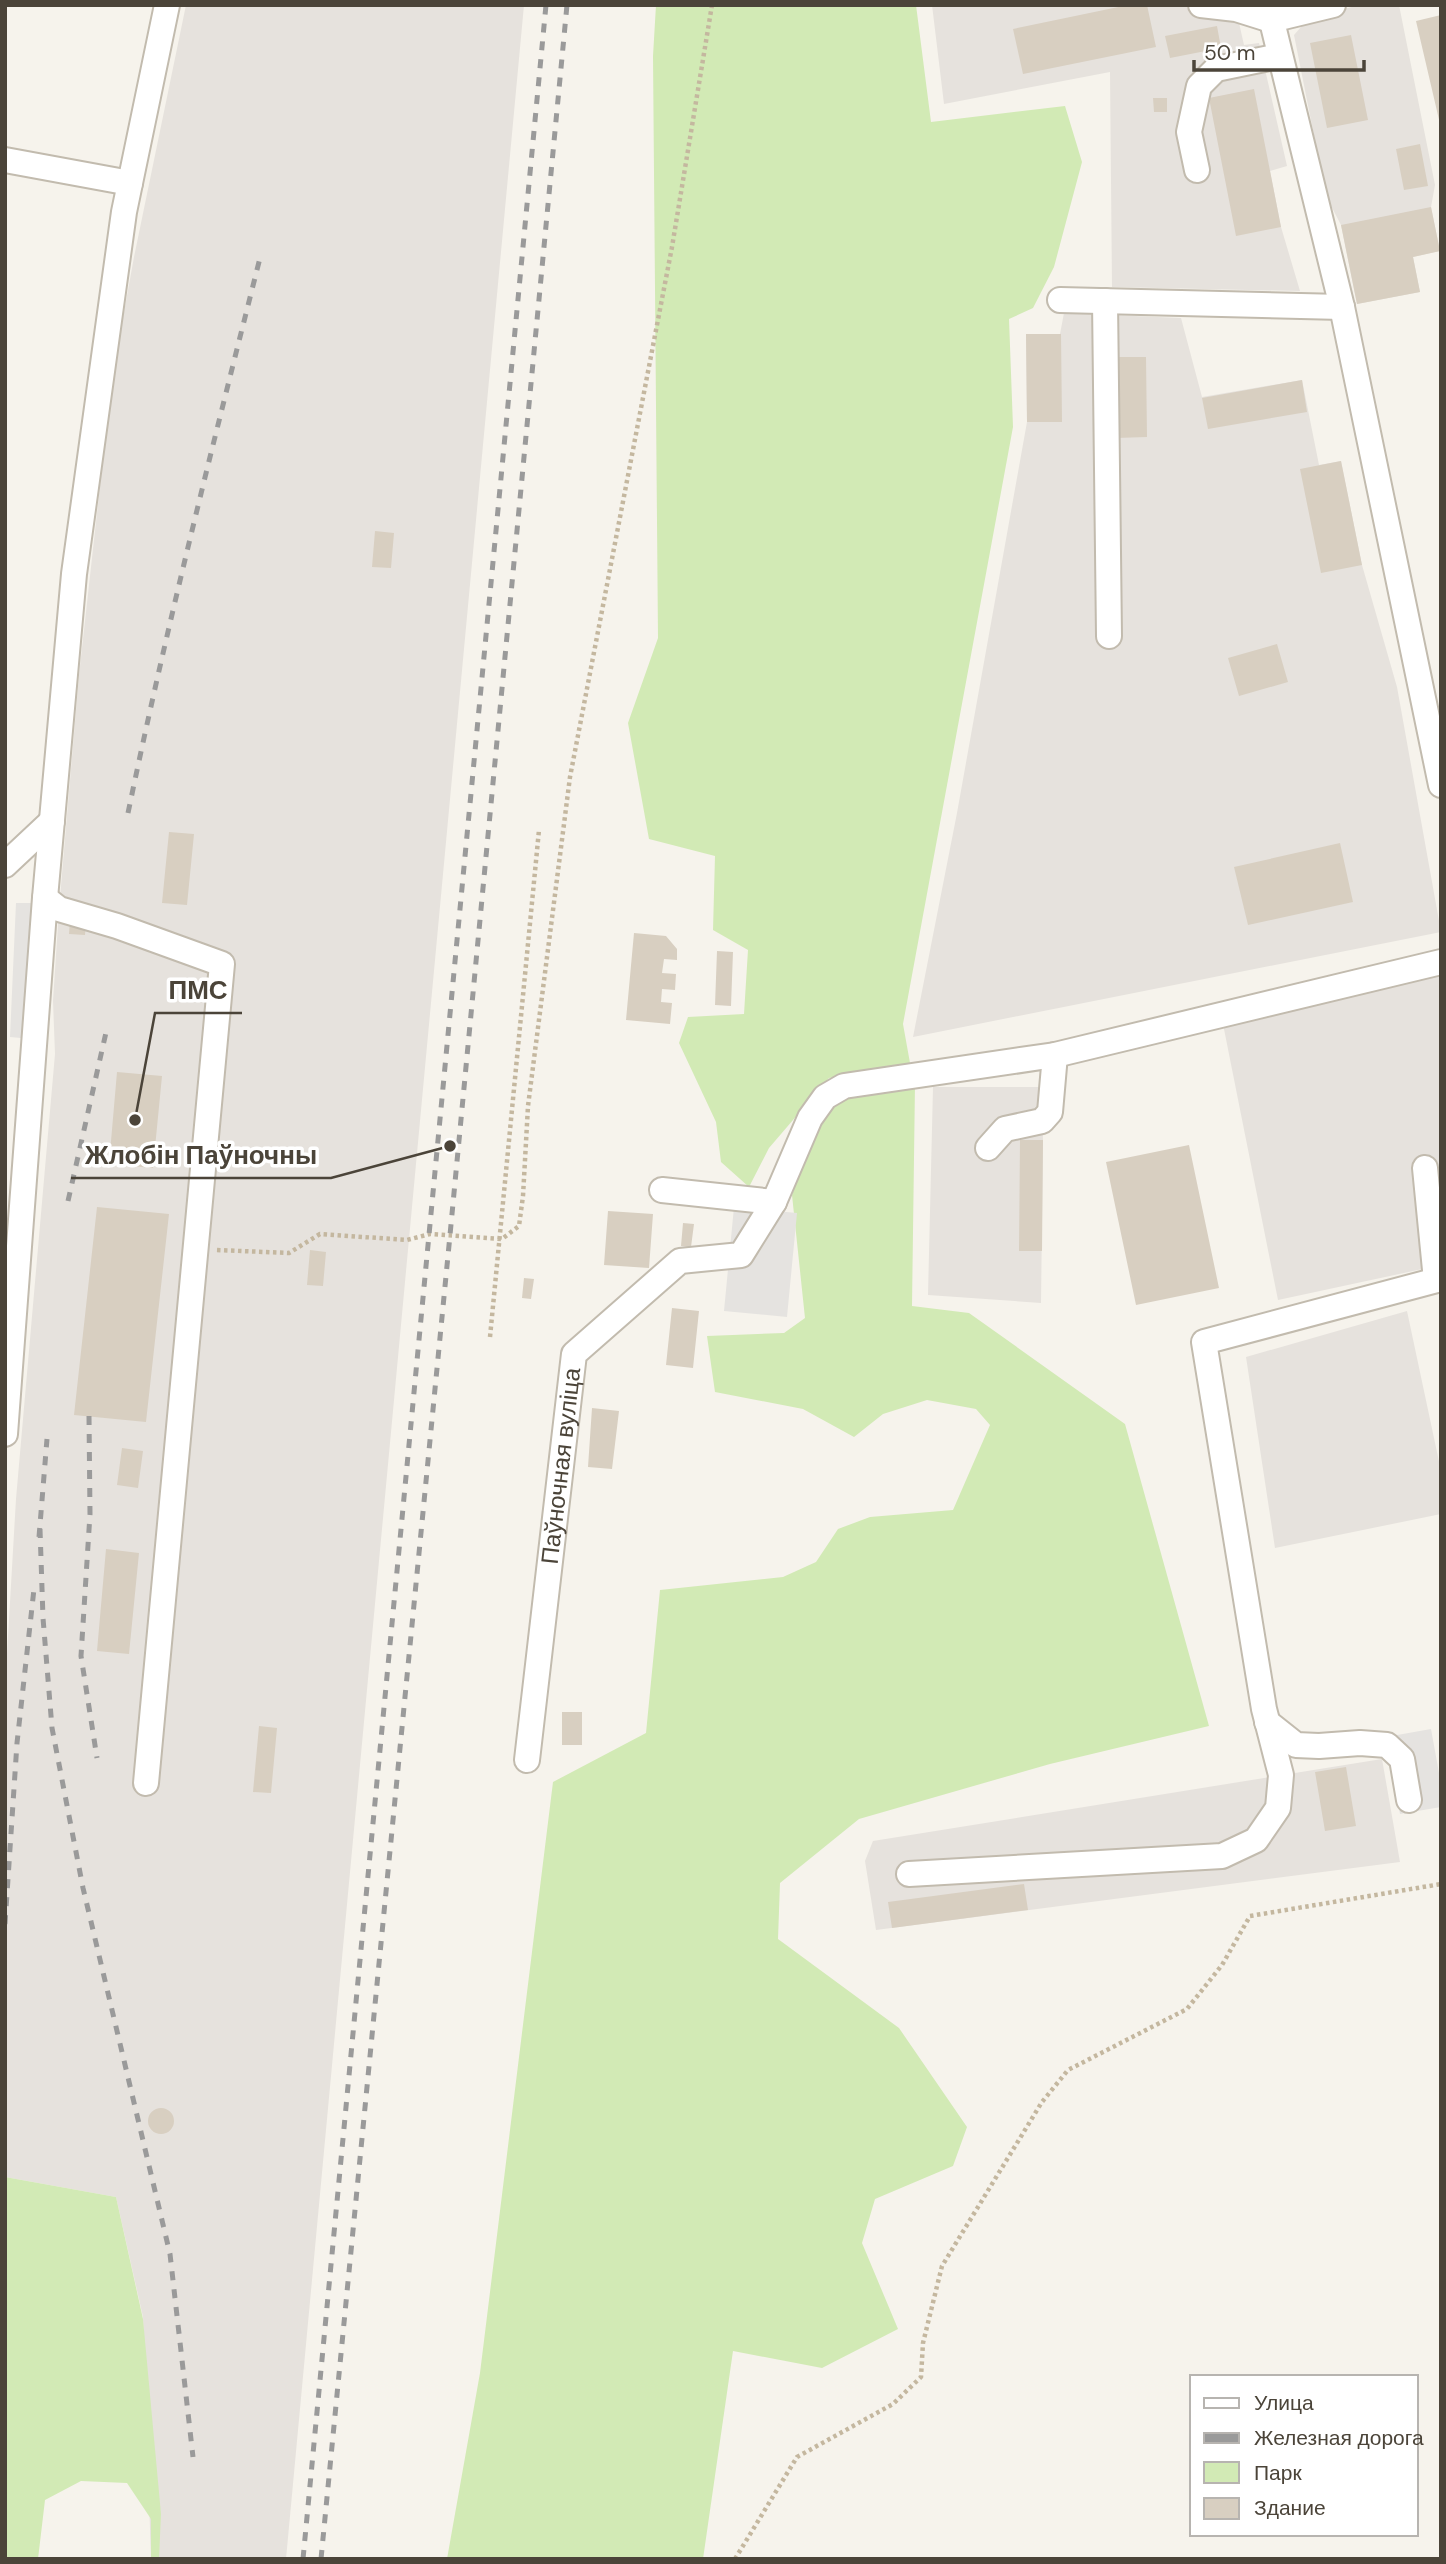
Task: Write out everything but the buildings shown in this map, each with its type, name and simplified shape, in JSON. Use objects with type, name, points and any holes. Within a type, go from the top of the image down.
[{"type":"street","points":[[5,1434],[45,898],[74,574],[105,333],[130,183],[167,5]]},
{"type":"street","points":[[1201,5],[1282,11],[1333,5]]},
{"type":"street","points":[[1282,11],[1279,56],[1342,307],[1441,785]]},
{"type":"street","points":[[1197,170],[1189,132],[1199,86],[1216,69],[1279,56]]},
{"type":"street","points":[[5,160],[130,183]]},
{"type":"street","points":[[1060,300],[1342,307]]},
{"type":"street","points":[[1105,301],[1109,636]]},
{"type":"street","points":[[5,865],[52,821]]},
{"type":"street","points":[[45,898],[59,909],[117,926],[222,964],[146,1783]]},
{"type":"street","points":[[662,1190],[774,1202],[810,1118],[825,1097],[844,1086],[1055,1055],[1441,962]]},
{"type":"street","points":[[988,1148],[1005,1129],[1042,1121],[1049,1112],[1055,1055]]},
{"type":"street","points":[[909,1874],[1222,1856],[1256,1840],[1279,1808],[1280,1775],[1267,1722],[1204,1342],[1438,1280],[1425,1168]]},
{"type":"street","name":"Паўночная вуліца","points":[[527,1760],[574,1354],[680,1261],[741,1255],[774,1202]]},
{"type":"street","points":[[1267,1722],[1296,1745],[1387,1745],[1402,1759],[1409,1800]]},
{"type":"path","points":[[195,1249],[289,1253],[320,1234],[407,1240],[430,1234],[500,1238],[519,1226],[528,1105],[570,777],[671,247],[712,5]]},
{"type":"path","points":[[489,1337],[539,830]]},
{"type":"path","points":[[735,2559],[797,2457],[893,2404],[921,2377],[923,2343],[942,2266],[1042,2102],[1068,2070],[1187,2009],[1222,1965],[1250,1916],[1441,1884]]},
{"type":"shaded area","points":[[186,5],[524,5],[286,2559],[151,2559],[143,2317],[116,2197],[5,2177],[5,1688],[16,1499],[55,1054],[53,1001],[59,909],[79,675],[112,378]]},
{"type":"shaded area","points":[[932,5],[1235,5],[1244,45],[1259,43],[1287,166],[1270,171],[1281,227],[1300,291],[1112,287],[1110,72],[944,104]]},
{"type":"shaded area","points":[[1359,5],[1399,5],[1435,185],[1431,207],[1440,251],[1413,257],[1420,292],[1357,304],[1341,225],[1326,196],[1294,35],[1308,19]]},
{"type":"shaded area","points":[[1064,313],[1181,318],[1202,397],[1302,380],[1319,465],[1341,461],[1362,565],[1397,687],[1441,932],[913,1037],[957,813],[1027,422],[1026,334],[1060,334]]},
{"type":"shaded area","points":[[16,903],[37,903],[31,1039],[10,1037]]},
{"type":"shaded area","points":[[1441,971],[1441,1265],[1278,1300],[1220,1009]]},
{"type":"shaded area","points":[[933,1087],[1041,1087],[1041,1303],[928,1295]]},
{"type":"shaded area","points":[[734,1207],[797,1213],[787,1317],[724,1311]]},
{"type":"shaded area","points":[[1407,1311],[1441,1471],[1441,1514],[1275,1548],[1246,1357]]},
{"type":"shaded area","points":[[1431,1729],[1441,1784],[1441,1807],[1400,1814],[1386,1737]]},
{"type":"shaded area","points":[[1382,1759],[1400,1862],[876,1930],[865,1861],[873,1841]]},
{"type":"green space","points":[[656,5],[916,5],[931,122],[1065,106],[1082,162],[1054,267],[1033,308],[1009,319],[1013,427],[903,1024],[910,1063],[829,1078],[769,1148],[749,1187],[721,1162],[716,1122],[679,1043],[688,1017],[744,1014],[748,950],[713,930],[715,856],[649,839],[628,723],[658,638],[653,56]]},
{"type":"green space","points":[[915,1084],[912,1306],[969,1313],[1125,1424],[1209,1726],[1050,1764],[859,1819],[780,1883],[778,1939],[899,2028],[967,2127],[953,2166],[875,2199],[862,2243],[898,2329],[822,2368],[733,2351],[703,2559],[447,2559],[480,2373],[553,1782],[646,1733],[660,1590],[783,1577],[816,1562],[838,1529],[870,1517],[953,1510],[990,1425],[976,1409],[927,1400],[883,1414],[854,1437],[803,1409],[715,1392],[707,1336],[784,1333],[805,1318],[792,1195],[816,1126],[832,1104],[851,1092]]},
{"type":"green space","points":[[5,2177],[116,2197],[143,2319],[161,2514],[159,2559],[151,2559],[151,2519],[127,2483],[81,2481],[45,2500],[38,2559],[5,2559]]},
{"type":"railway","points":[[303,2559],[546,5]]},
{"type":"railway","points":[[321,2559],[567,5]]},
{"type":"railway","points":[[128,813],[175,603],[261,254]]},
{"type":"railway","points":[[68,1201],[107,1028]]},
{"type":"railway","points":[[89,1416],[90,1514],[81,1656],[97,1758]]},
{"type":"railway","points":[[39,1537],[47,1439]]},
{"type":"railway","points":[[40,1529],[43,1618],[52,1728],[83,1888],[170,2254],[193,2457]]},
{"type":"railway","points":[[5,1924],[17,1743],[34,1589]]},
{"type":"place","name":"ПМС","points":[[135,1120]]},
{"type":"place","name":"Жлобін Паўночны","points":[[450,1146]]}]
